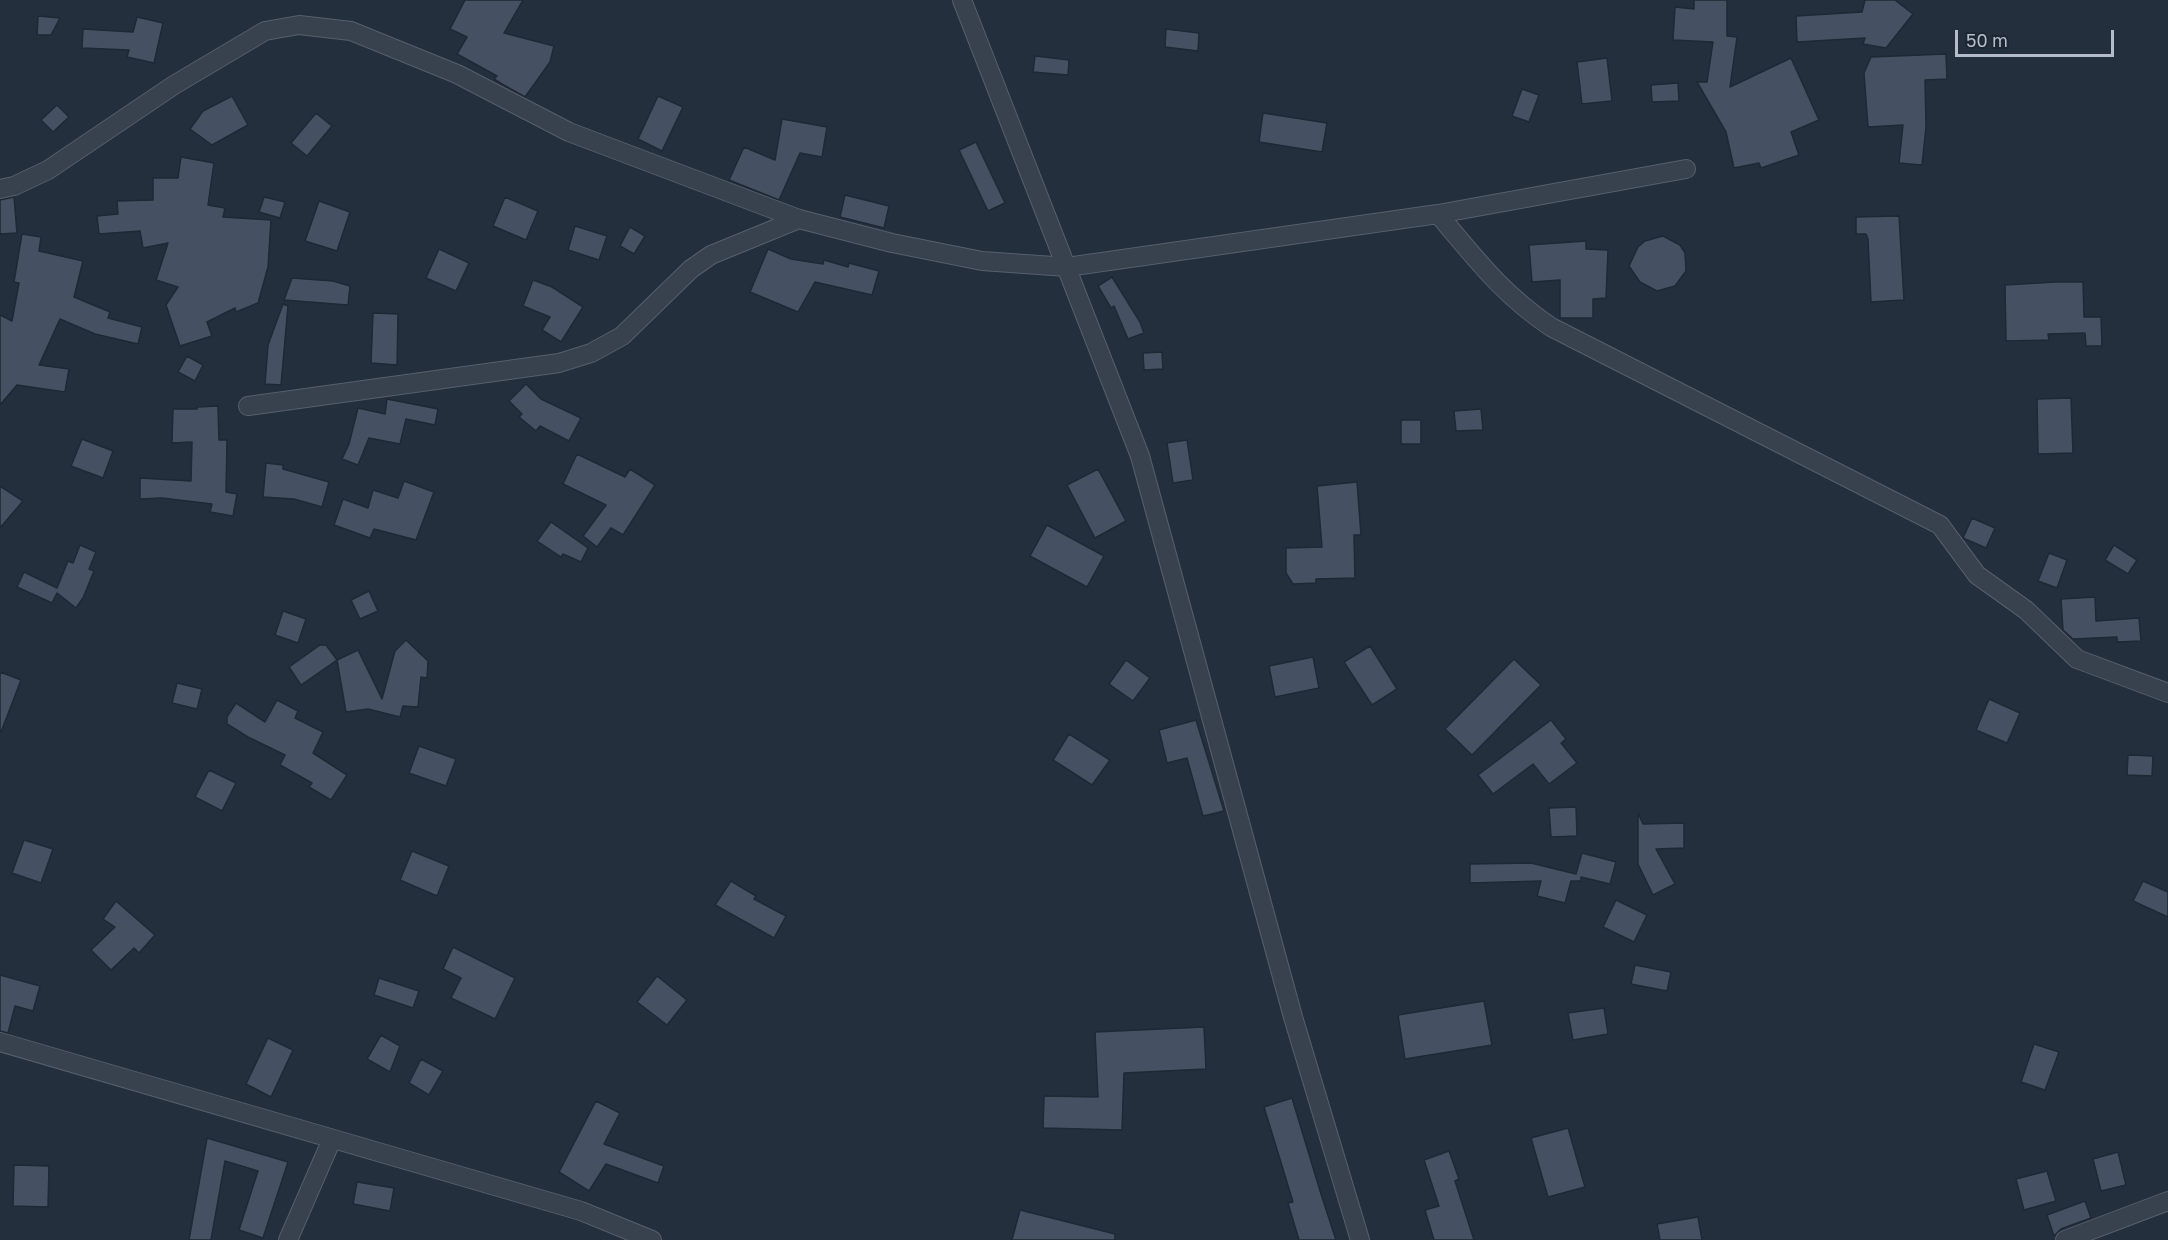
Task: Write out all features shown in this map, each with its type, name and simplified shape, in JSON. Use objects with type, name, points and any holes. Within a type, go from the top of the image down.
[{"type":"street","points":[[962,0],[1140,456],[1293,1017],[1360,1240]]},
{"type":"street","points":[[0,189],[14,186],[48,170],[174,85],[265,31],[299,25],[351,31],[457,74],[569,132],[799,219],[892,243],[982,261],[1067,267],[1438,214],[1686,169]]},
{"type":"street","points":[[1438,214],[1493,280],[1518,305],[1551,327],[1940,525],[1977,575],[2026,610],[2077,659],[2168,693]]},
{"type":"street","points":[[248,406],[457,379],[570,360],[622,336],[691,269],[711,255],[799,219]]},
{"type":"street","points":[[0,1042],[581,1211],[652,1240]]},
{"type":"street","points":[[288,1240],[332,1139]]},
{"type":"street","points":[[2065,1240],[2168,1202]]},
{"type":"building","points":[[465,0],[523,0],[504,33],[554,46],[550,62],[525,97],[494,79],[497,76],[457,54],[467,37],[450,29]]},
{"type":"building","points":[[1694,0],[1727,0],[1727,36],[1737,37],[1730,87],[1791,58],[1819,120],[1791,132],[1799,155],[1761,168],[1759,163],[1734,168],[1726,132],[1697,82],[1707,82],[1713,42],[1673,40],[1675,7],[1694,9]]},
{"type":"building","points":[[1865,0],[1895,0],[1913,14],[1886,48],[1863,44],[1865,38],[1797,42],[1796,16],[1862,12]]},
{"type":"building","points":[[38,16],[60,18],[51,35],[37,35]]},
{"type":"building","points":[[137,17],[163,23],[154,63],[127,57],[129,50],[82,48],[83,29],[133,32]]},
{"type":"building","points":[[1166,29],[1199,33],[1198,51],[1165,47]]},
{"type":"building","points":[[1946,54],[1947,79],[1925,80],[1926,127],[1922,165],[1899,163],[1903,125],[1868,127],[1864,73],[1871,57]]},
{"type":"building","points":[[1035,56],[1069,60],[1068,75],[1033,72]]},
{"type":"building","points":[[1607,58],[1612,101],[1582,104],[1577,62]]},
{"type":"building","points":[[1678,83],[1679,101],[1652,102],[1651,85]]},
{"type":"building","points":[[1522,89],[1539,95],[1529,122],[1512,116]]},
{"type":"building","points":[[232,96],[248,125],[212,145],[190,129],[203,111]]},
{"type":"building","points":[[658,96],[683,107],[662,151],[638,139]]},
{"type":"building","points":[[57,105],[69,117],[53,132],[41,120]]},
{"type":"building","points":[[316,113],[332,126],[307,156],[291,143]]},
{"type":"building","points":[[1263,113],[1327,123],[1322,152],[1259,142]]},
{"type":"building","points":[[782,119],[827,127],[822,157],[800,153],[779,200],[729,180],[744,147],[775,160]]},
{"type":"building","points":[[976,142],[1005,203],[988,211],[959,150]]},
{"type":"building","points":[[181,157],[214,163],[208,205],[225,208],[223,217],[271,220],[268,267],[258,303],[236,312],[235,308],[207,322],[212,336],[180,346],[166,305],[178,287],[156,280],[168,243],[143,248],[140,231],[99,234],[97,216],[118,214],[117,201],[153,200],[153,178],[178,178]]},
{"type":"building","points":[[845,195],[889,206],[884,228],[840,217]]},
{"type":"building","points":[[14,197],[17,233],[0,234],[0,200]]},
{"type":"building","points":[[264,197],[285,202],[280,218],[259,212]]},
{"type":"building","points":[[505,197],[538,211],[526,240],[493,226]]},
{"type":"building","points":[[319,201],[350,212],[337,251],[305,241]]},
{"type":"building","points":[[1899,216],[1904,300],[1871,302],[1868,239],[1866,234],[1856,234],[1856,217]]},
{"type":"building","points":[[575,226],[607,236],[599,260],[568,250]]},
{"type":"building","points":[[630,227],[645,236],[634,254],[620,246]]},
{"type":"building","points":[[22,234],[41,237],[39,251],[83,261],[74,297],[110,312],[108,318],[142,327],[138,344],[95,334],[60,319],[39,365],[69,369],[65,392],[17,385],[0,405],[0,315],[12,321],[19,283],[14,282]]},
{"type":"building","points":[[1663,236],[1680,245],[1685,253],[1686,271],[1675,286],[1657,291],[1640,282],[1629,266],[1638,247],[1645,241]]},
{"type":"building","points":[[1586,241],[1586,249],[1608,250],[1606,298],[1593,299],[1593,318],[1560,318],[1560,280],[1532,282],[1529,245]]},
{"type":"building","points":[[439,249],[469,263],[456,291],[426,278]]},
{"type":"building","points":[[768,249],[791,259],[823,264],[824,260],[848,267],[849,263],[879,271],[872,295],[815,282],[798,312],[750,292]]},
{"type":"building","points":[[1112,277],[1140,322],[1144,333],[1128,339],[1114,306],[1111,308],[1098,286]]},
{"type":"building","points":[[292,278],[333,281],[350,286],[348,305],[284,300]]},
{"type":"building","points":[[533,280],[552,287],[583,307],[561,342],[542,330],[550,317],[523,306]]},
{"type":"building","points":[[2083,282],[2084,317],[2101,317],[2102,346],[2086,346],[2085,333],[2048,334],[2049,340],[2006,341],[2005,285]]},
{"type":"building","points":[[283,304],[288,306],[281,385],[265,384],[268,345]]},
{"type":"building","points":[[373,313],[398,314],[397,365],[371,363]]},
{"type":"building","points":[[1162,352],[1163,369],[1144,370],[1143,353]]},
{"type":"building","points":[[187,356],[203,365],[195,381],[178,372]]},
{"type":"building","points":[[526,384],[541,399],[581,418],[569,441],[540,426],[536,431],[519,417],[522,414],[509,401]]},
{"type":"building","points":[[2071,398],[2073,453],[2038,454],[2037,399]]},
{"type":"building","points":[[387,399],[438,409],[435,425],[406,419],[400,444],[369,438],[358,465],[342,459],[349,444],[358,408],[385,414]]},
{"type":"building","points":[[218,406],[219,440],[227,440],[226,492],[237,494],[233,516],[210,512],[212,504],[162,498],[140,499],[140,478],[191,481],[192,442],[172,443],[173,409]]},
{"type":"building","points":[[1481,409],[1483,430],[1456,431],[1454,411]]},
{"type":"building","points":[[1401,420],[1421,420],[1421,444],[1401,444]]},
{"type":"building","points":[[82,439],[113,451],[103,478],[71,466]]},
{"type":"building","points":[[1187,440],[1193,480],[1173,483],[1167,443]]},
{"type":"building","points":[[577,454],[625,477],[630,469],[655,485],[623,535],[611,528],[597,547],[583,536],[606,505],[563,484]]},
{"type":"building","points":[[266,463],[283,465],[283,469],[329,482],[322,507],[294,499],[263,497]]},
{"type":"building","points":[[1098,469],[1126,521],[1095,538],[1067,485]]},
{"type":"building","points":[[404,481],[434,492],[416,540],[374,529],[370,538],[334,525],[343,499],[368,508],[373,490],[398,498]]},
{"type":"building","points":[[1357,482],[1361,535],[1354,535],[1355,578],[1316,579],[1316,583],[1293,584],[1286,573],[1286,548],[1322,547],[1317,486]]},
{"type":"building","points":[[0,486],[23,501],[0,528]]},
{"type":"building","points":[[1972,518],[1995,528],[1986,548],[1963,538]]},
{"type":"building","points":[[551,522],[588,548],[581,562],[563,554],[561,557],[537,541]]},
{"type":"building","points":[[1047,525],[1104,556],[1087,587],[1030,556]]},
{"type":"building","points":[[80,545],[96,552],[89,569],[94,571],[83,598],[76,608],[57,593],[52,603],[17,587],[24,572],[57,588],[68,561],[73,563]]},
{"type":"building","points":[[2114,545],[2137,560],[2128,574],[2105,560]]},
{"type":"building","points":[[2049,553],[2067,560],[2057,588],[2038,581]]},
{"type":"building","points":[[369,591],[378,611],[360,619],[351,600]]},
{"type":"building","points":[[2095,597],[2096,621],[2139,618],[2141,641],[2117,642],[2117,637],[2073,639],[2063,630],[2061,599]]},
{"type":"building","points":[[283,611],[306,619],[298,643],[275,635]]},
{"type":"building","points":[[406,640],[428,661],[427,678],[421,677],[418,707],[403,706],[400,717],[368,709],[346,712],[337,660],[358,650],[382,699],[395,651]]},
{"type":"building","points":[[320,645],[326,645],[337,660],[301,685],[289,667]]},
{"type":"building","points":[[1370,646],[1397,689],[1372,705],[1344,662]]},
{"type":"building","points":[[1313,657],[1319,688],[1275,697],[1269,666]]},
{"type":"building","points":[[1514,659],[1541,685],[1472,755],[1445,729]]},
{"type":"building","points":[[1126,660],[1150,678],[1133,701],[1109,684]]},
{"type":"building","points":[[0,672],[21,680],[1,732],[0,731]]},
{"type":"building","points":[[177,683],[202,689],[197,709],[172,703]]},
{"type":"building","points":[[1989,699],[2020,713],[2007,743],[1976,730]]},
{"type":"building","points":[[277,700],[298,711],[295,718],[323,732],[313,753],[347,775],[331,800],[309,787],[312,783],[280,765],[285,755],[227,724],[227,717],[236,703],[265,722]]},
{"type":"building","points":[[1196,720],[1224,811],[1203,816],[1187,758],[1167,763],[1159,730]]},
{"type":"building","points":[[1551,720],[1566,739],[1561,743],[1577,763],[1549,784],[1533,764],[1493,794],[1478,775]]},
{"type":"building","points":[[1069,734],[1110,760],[1092,785],[1053,760]]},
{"type":"building","points":[[419,746],[456,759],[446,786],[409,773]]},
{"type":"building","points":[[2128,755],[2153,756],[2152,776],[2127,775]]},
{"type":"building","points":[[209,770],[236,783],[222,811],[195,797]]},
{"type":"building","points":[[1576,807],[1577,836],[1551,837],[1549,808]]},
{"type":"building","points":[[1638,813],[1643,824],[1684,823],[1684,848],[1656,849],[1675,884],[1653,895],[1638,864]]},
{"type":"building","points":[[24,840],[53,849],[41,883],[12,873]]},
{"type":"building","points":[[412,851],[449,866],[437,896],[400,880]]},
{"type":"building","points":[[1582,853],[1616,862],[1610,884],[1581,877],[1581,881],[1571,881],[1565,903],[1537,896],[1541,881],[1470,883],[1470,864],[1531,863],[1576,874]]},
{"type":"building","points":[[731,881],[756,896],[754,899],[786,916],[774,938],[715,905]]},
{"type":"building","points":[[2143,881],[2168,892],[2168,917],[2133,901]]},
{"type":"building","points":[[1616,900],[1647,915],[1634,942],[1603,927]]},
{"type":"building","points":[[116,901],[155,935],[139,953],[134,948],[111,970],[91,950],[115,927],[103,919]]},
{"type":"building","points":[[453,947],[515,978],[495,1019],[451,998],[461,978],[443,969]]},
{"type":"building","points":[[1635,965],[1671,972],[1667,991],[1631,984]]},
{"type":"building","points":[[0,975],[40,986],[33,1011],[15,1006],[8,1033],[0,1031]]},
{"type":"building","points":[[657,976],[687,1000],[667,1025],[637,1002]]},
{"type":"building","points":[[379,978],[419,991],[413,1008],[374,995]]},
{"type":"building","points":[[1484,1001],[1492,1045],[1405,1059],[1398,1015]]},
{"type":"building","points":[[1604,1008],[1608,1034],[1573,1040],[1568,1013]]},
{"type":"building","points":[[1204,1027],[1206,1069],[1124,1073],[1122,1130],[1043,1128],[1044,1096],[1098,1097],[1095,1032]]},
{"type":"building","points":[[381,1035],[400,1046],[390,1072],[367,1059]]},
{"type":"building","points":[[268,1038],[293,1050],[271,1097],[246,1084]]},
{"type":"building","points":[[2034,1044],[2059,1052],[2045,1090],[2021,1082]]},
{"type":"building","points":[[421,1059],[443,1071],[429,1095],[409,1083]]},
{"type":"building","points":[[1292,1098],[1336,1240],[1299,1240],[1288,1203],[1293,1202],[1264,1107]]},
{"type":"building","points":[[596,1101],[620,1113],[604,1144],[664,1166],[658,1183],[606,1164],[589,1191],[559,1172]]},
{"type":"building","points":[[1568,1128],[1585,1187],[1548,1197],[1531,1138]]},
{"type":"building","points":[[207,1138],[288,1162],[263,1238],[239,1230],[258,1171],[225,1161],[211,1240],[189,1240]]},
{"type":"building","points":[[1449,1151],[1459,1179],[1455,1181],[1474,1240],[1434,1240],[1425,1210],[1439,1206],[1424,1160]]},
{"type":"building","points":[[2118,1152],[2126,1185],[2101,1191],[2093,1159]]},
{"type":"building","points":[[14,1165],[49,1166],[48,1207],[13,1206]]},
{"type":"building","points":[[2047,1171],[2056,1201],[2024,1210],[2016,1179]]},
{"type":"building","points":[[357,1182],[394,1188],[390,1211],[353,1204]]},
{"type":"building","points":[[2085,1201],[2091,1218],[2061,1229],[2054,1236],[2047,1215]]},
{"type":"building","points":[[1020,1210],[1115,1234],[1115,1240],[1012,1240]]},
{"type":"building","points":[[1698,1217],[1702,1240],[1660,1240],[1657,1224]]}]
